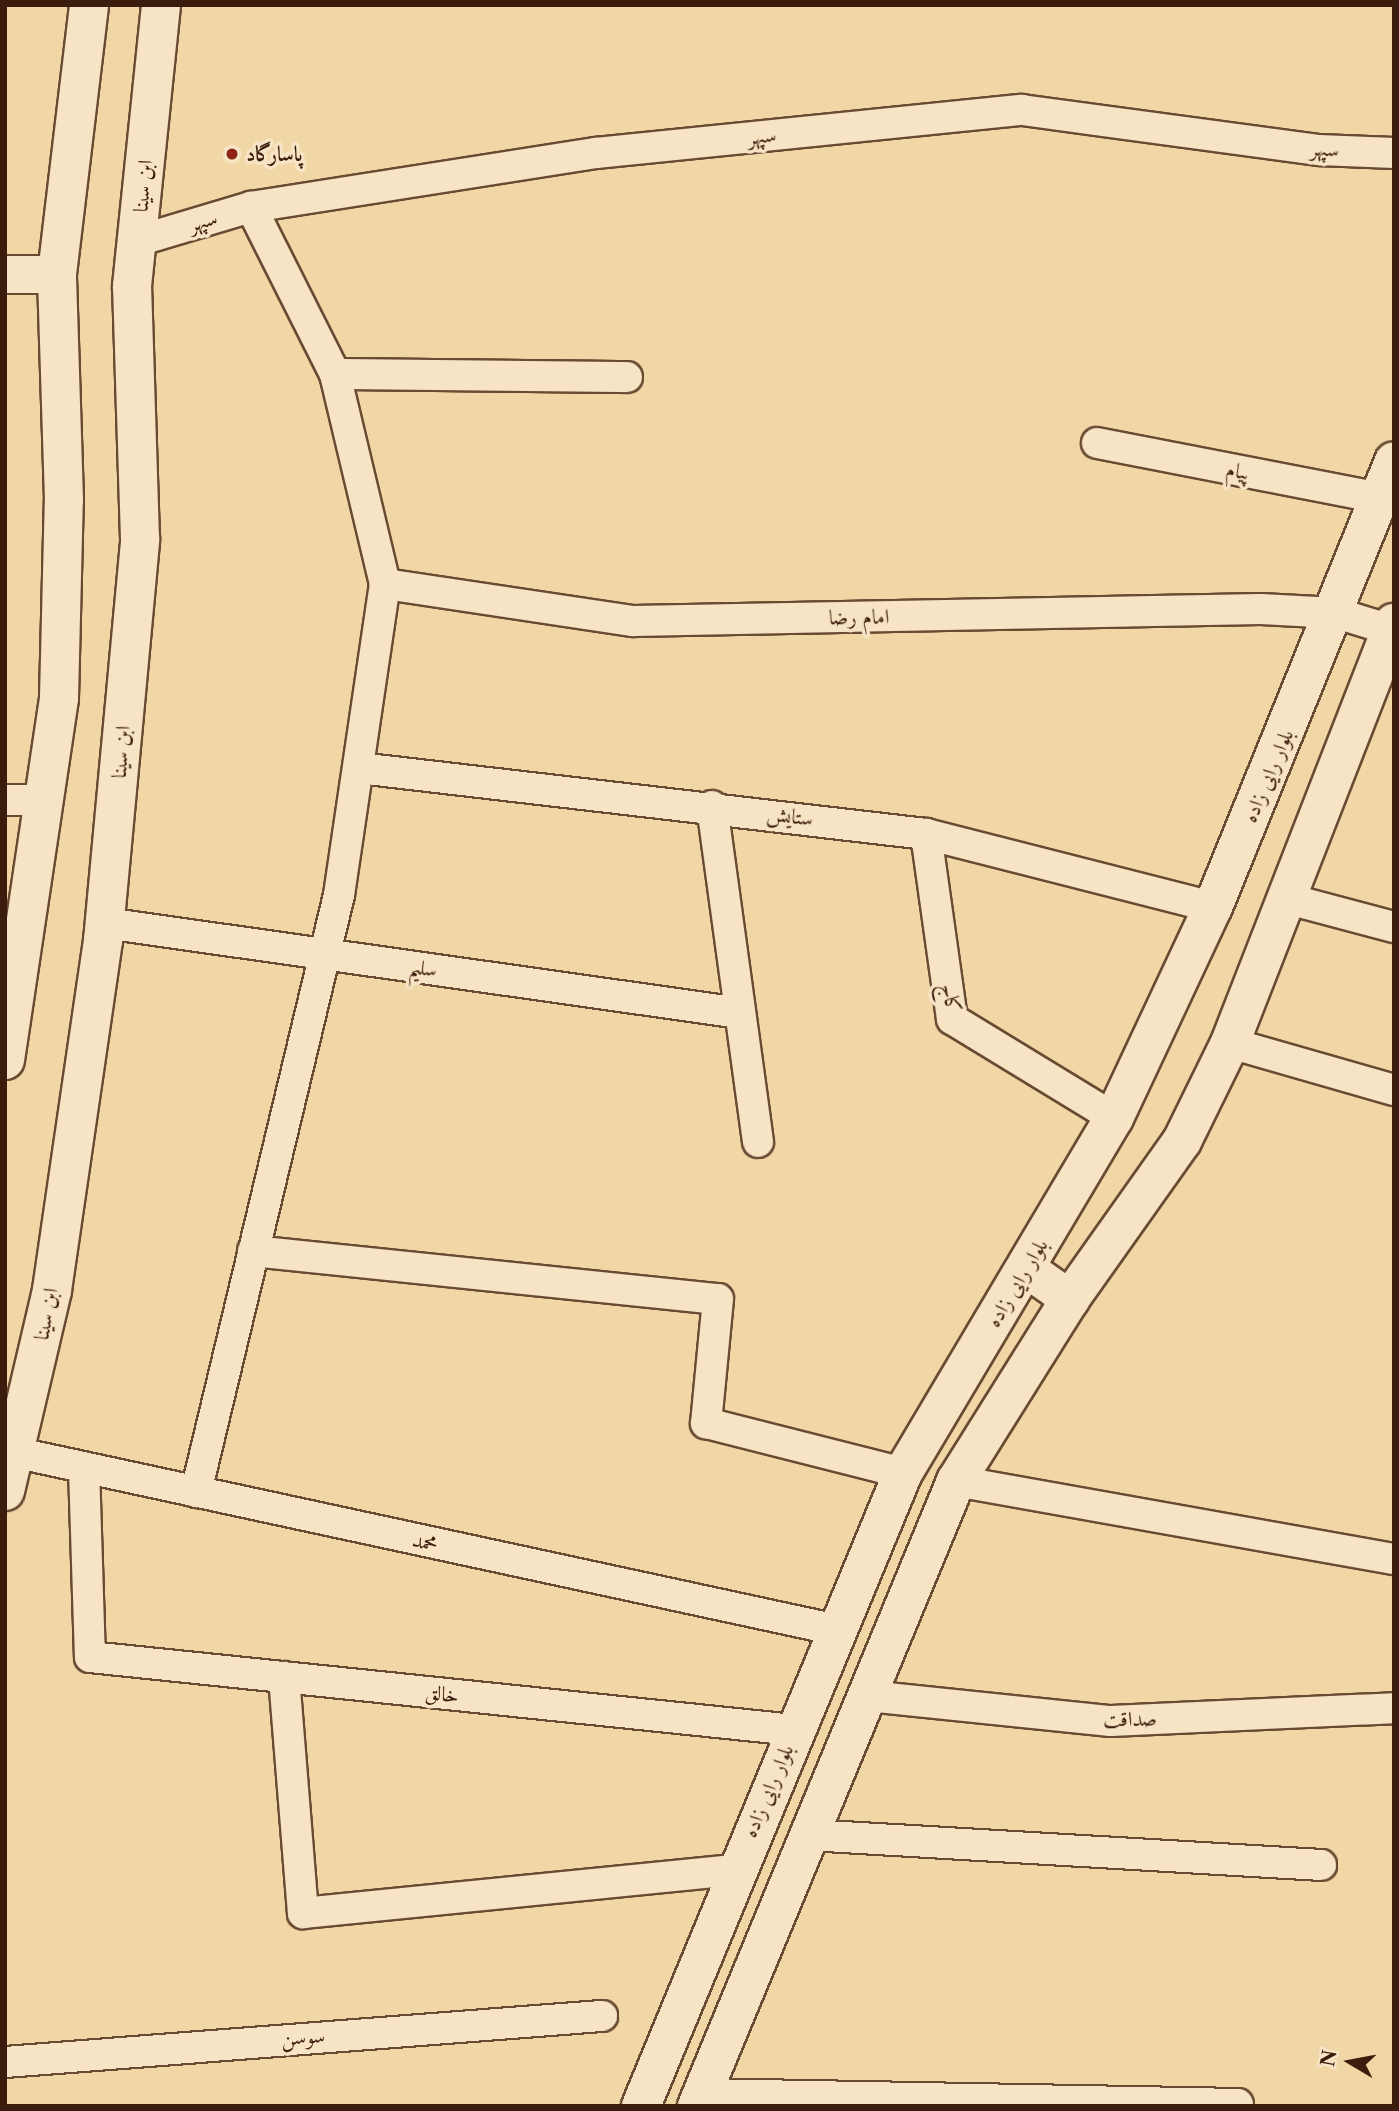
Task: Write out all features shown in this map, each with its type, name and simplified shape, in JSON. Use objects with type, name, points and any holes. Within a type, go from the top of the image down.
[{"type":"main road","points":[[5,1060],[23,968],[24,800],[59,698],[64,500],[57,274],[89,5]]},
{"type":"main road","name":"ابن سینا","points":[[5,1491],[18,1453],[51,1290],[105,923],[140,539],[132,285],[161,5]]},
{"type":"main road","name":"بلوار رایی زاده","points":[[641,2106],[833,1629],[903,1473],[1114,1118],[1213,907],[1336,613],[1394,461]]},
{"type":"main road","points":[[698,2100],[956,1481],[1070,1299],[1182,1141],[1230,1043],[1393,628]]},
{"type":"street","name":"سپهر","points":[[137,241],[251,207],[596,153],[1022,110],[1319,150],[1394,153]]},
{"type":"street","points":[[196,1492],[325,954],[359,768],[385,584],[335,374],[251,207]]},
{"type":"street","points":[[5,274],[57,274]]},
{"type":"street","points":[[335,374],[627,377]]},
{"type":"street","name":"پیام","points":[[1097,443],[1380,498]]},
{"type":"street","name":"امام رضا","points":[[385,584],[633,621],[1261,609],[1336,613],[1393,628]]},
{"type":"street","name":"ستایش","points":[[359,768],[712,806],[926,834],[1213,907]]},
{"type":"street","points":[[712,806],[758,1142]]},
{"type":"street","name":"کاج","points":[[926,834],[952,1019],[1114,1118]]},
{"type":"street","points":[[1285,898],[1394,927]]},
{"type":"street","name":"سلیم","points":[[105,923],[740,1013]]},
{"type":"street","points":[[1230,1043],[1394,1090]]},
{"type":"street","points":[[253,1251],[718,1299],[706,1423],[903,1473]]},
{"type":"street","points":[[1026,1268],[1070,1299]]},
{"type":"street","name":"محمد","points":[[18,1453],[833,1629]]},
{"type":"street","name":"خالق","points":[[84,1468],[90,1657],[794,1730]]},
{"type":"street","points":[[956,1481],[1394,1559]]},
{"type":"street","points":[[284,1678],[303,1913],[734,1870]]},
{"type":"street","name":"صداقت","points":[[868,1696],[1111,1721],[1394,1708]]},
{"type":"street","points":[[809,1835],[1321,1865]]},
{"type":"street","name":"سوسن","points":[[5,2062],[601,2017]]},
{"type":"street","points":[[698,2100],[1238,2104]]},
{"type":"place","name":"پاسارگاد","points":[[232,154]]}]
